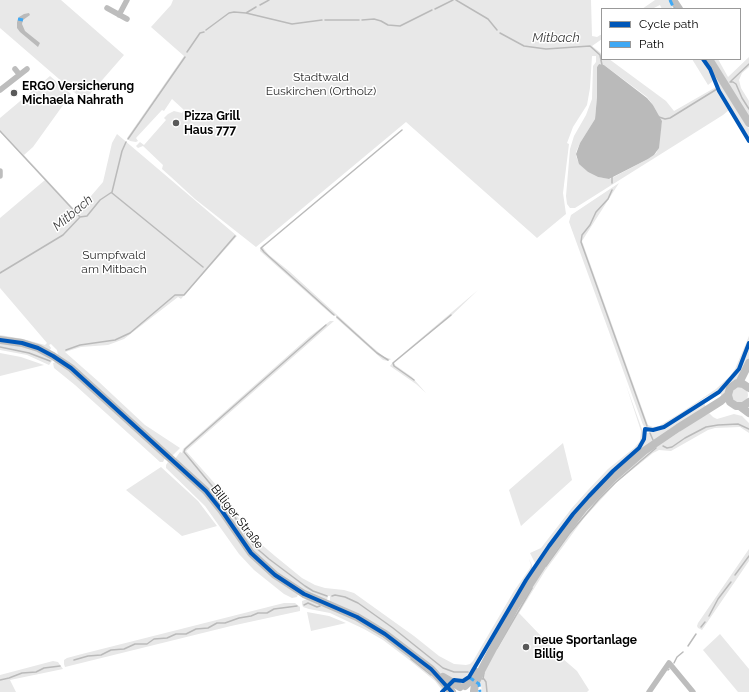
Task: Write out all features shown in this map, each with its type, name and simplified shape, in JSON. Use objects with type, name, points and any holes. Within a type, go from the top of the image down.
[{"type":"main road","points":[[710,60],[749,123]]},
{"type":"main road","name":"Billiger Straße","points":[[0,340],[22,343],[34,347],[64,363],[206,491],[251,552],[275,575],[304,594],[373,626],[394,640],[458,689],[470,688],[474,692]]},
{"type":"main road","points":[[474,692],[476,682],[515,606],[542,564],[584,509],[612,479],[634,459],[661,439],[723,400],[728,395],[731,387],[739,383],[749,363]]},
{"type":"main road","points":[[739,383],[748,387],[749,376]]},
{"type":"main road","points":[[728,395],[729,399],[749,414]]},
{"type":"main road","points":[[691,420],[722,406],[745,405],[749,402]]},
{"type":"main road","points":[[458,689],[473,678],[494,645]]},
{"type":"street","points":[[119,15],[127,0]]},
{"type":"street","points":[[107,8],[127,19]]},
{"type":"street","points":[[15,69],[19,74]]},
{"type":"street","points":[[0,90],[27,69]]},
{"type":"street","points":[[0,171],[0,176]]},
{"type":"street","points":[[650,692],[669,663],[693,692]]},
{"type":"green space","points":[[0,0],[61,0],[124,55],[90,94],[85,98],[81,98],[0,28]]},
{"type":"green space","name":"Stadtwald Euskirchen (Ortholz)","points":[[173,0],[591,0],[592,36],[597,37],[601,35],[601,40],[592,46],[601,53],[601,60],[610,60],[666,101],[674,111],[716,87],[729,110],[575,208],[570,208],[567,204],[566,196],[570,149],[574,136],[586,115],[592,99],[593,66],[596,62],[596,56],[592,56],[590,88],[587,105],[573,127],[567,143],[569,144],[563,193],[566,214],[537,238],[406,122],[256,247],[195,199],[162,169],[163,165],[143,146],[138,148],[136,146],[140,142],[144,145],[166,120],[164,118],[168,114],[174,111],[182,113],[184,110],[172,99],[164,111],[162,110],[136,138],[138,141],[130,141],[127,138],[184,56],[151,27],[171,5]],"holes":[[[599,64],[604,65],[647,97],[662,121],[657,152],[648,159],[610,179],[598,177],[588,172],[578,161],[576,152],[595,119],[597,67]]]},
{"type":"green space","points":[[655,0],[669,0],[673,8],[662,8],[660,5],[654,8],[643,8]]},
{"type":"green space","points":[[749,57],[749,67],[742,73],[739,80],[741,88],[749,101],[749,118],[713,60],[719,60],[728,77]]},
{"type":"green space","points":[[693,60],[703,60],[713,81],[708,85]]},
{"type":"green space","points":[[709,66],[749,129],[749,139],[722,93]]},
{"type":"green space","name":"Sumpfwald am Mitbach","points":[[50,76],[71,94],[33,147],[24,155],[73,208],[85,203],[103,182],[112,143],[117,134],[237,236],[181,299],[178,297],[124,339],[108,345],[81,347],[65,352],[145,425],[180,448],[173,455],[171,455],[58,355],[57,350],[51,344],[49,345],[51,348],[50,350],[0,337],[0,335],[23,339],[45,345],[47,343],[0,288],[0,218],[45,180],[0,132],[0,118]]},
{"type":"green space","points":[[619,183],[582,241],[648,425],[653,427],[659,426],[716,389],[735,369],[749,336],[749,340],[737,370],[718,391],[706,397],[668,423],[654,429],[646,428],[643,425],[569,222],[571,215]]},
{"type":"green space","points":[[265,243],[263,247],[269,255],[289,271],[384,357],[391,359],[388,361],[383,360],[336,318],[336,316],[332,315],[260,251],[260,248]]},
{"type":"green space","points":[[478,290],[449,318],[394,362],[395,365],[412,377],[426,393],[416,384],[390,366],[393,362]]},
{"type":"green space","points":[[330,321],[334,321],[186,451],[217,486],[245,528],[247,527],[261,544],[302,578],[315,585],[325,588],[344,590],[354,593],[439,656],[454,664],[466,665],[473,661],[514,591],[530,568],[531,565],[529,559],[532,565],[532,569],[477,663],[464,679],[453,679],[442,674],[330,602],[330,596],[328,596],[327,600],[303,591],[267,565],[175,459],[180,452],[182,453],[183,449],[195,438],[309,337]]},
{"type":"green space","points":[[0,342],[26,347],[52,358],[52,361],[49,365],[27,355],[0,350]]},
{"type":"green space","points":[[749,346],[749,359],[741,376],[722,398],[720,392],[739,370]]},
{"type":"green space","points":[[0,353],[21,357],[44,365],[0,376]]},
{"type":"green space","points":[[58,361],[165,458],[163,462],[160,462],[75,385],[54,368],[53,363]]},
{"type":"green space","points":[[626,385],[643,432],[642,442],[637,450],[610,473],[588,495],[563,525],[535,563],[530,553],[541,548],[588,490],[608,469],[634,448],[640,441],[641,431]]},
{"type":"green space","points":[[737,387],[743,387],[748,392],[746,401],[743,403],[737,403],[732,398],[732,392]]},
{"type":"green space","points":[[704,403],[706,407],[637,453],[643,443],[646,433],[658,431],[664,428]]},
{"type":"green space","name":"neue Sportanlage Billig","points":[[709,413],[717,419],[734,414],[742,416],[749,423],[749,433],[740,427],[715,428],[708,430],[671,451],[659,450],[653,453],[617,482],[584,518],[545,571],[519,613],[562,658],[577,671],[589,690],[587,692],[482,692],[480,682],[483,670],[541,571],[588,507],[638,459]]},
{"type":"green space","points":[[563,443],[572,480],[521,526],[509,490]]},
{"type":"green space","points":[[168,462],[207,495],[241,543],[298,594],[297,597],[292,598],[284,594],[254,570],[239,554],[205,506],[166,468]]},
{"type":"green space","points":[[161,467],[198,501],[217,526],[182,536],[126,490]]},
{"type":"green space","points":[[749,549],[749,561],[702,630],[698,628],[698,623]]},
{"type":"green space","points":[[307,599],[364,624],[429,671],[445,688],[442,690],[435,681],[408,659],[383,640],[364,629],[330,613],[303,607],[302,601]]},
{"type":"green space","points":[[284,603],[295,603],[300,607],[300,611],[231,626],[65,667],[64,664],[64,660],[67,658]]},
{"type":"green space","points":[[307,612],[329,616],[346,623],[311,631]]},
{"type":"green space","points":[[720,634],[749,669],[749,692],[738,692],[703,650]]},
{"type":"green space","points":[[53,661],[58,662],[63,669],[10,680],[16,692],[0,692],[0,675]]},
{"type":"shaded area","points":[[29,13],[30,15],[23,20],[22,24],[25,31],[40,43],[38,47],[17,28],[19,17]]},
{"type":"shaded area","points":[[599,64],[604,65],[647,98],[653,105],[662,121],[659,148],[654,155],[609,179],[598,177],[588,172],[579,164],[576,154],[580,143],[595,119],[597,67]]},
{"type":"waterway","points":[[260,5],[269,0]]},
{"type":"waterway","name":"Mitbach","points":[[435,9],[453,0]]},
{"type":"waterway","name":"Mitbach","points":[[456,0],[488,19],[497,30]]},
{"type":"waterway","points":[[246,13],[256,7]]},
{"type":"waterway","name":"Mitbach","points":[[362,20],[374,19],[388,25],[400,26],[432,10]]},
{"type":"waterway","name":"Mitbach","points":[[206,30],[229,13],[234,12],[246,13],[292,24],[322,20]]},
{"type":"waterway","name":"Mitbach","points":[[325,20],[359,20]]},
{"type":"waterway","name":"Mitbach","points":[[187,52],[200,33],[204,32]]},
{"type":"waterway","name":"Mitbach","points":[[500,33],[524,46],[546,49],[590,46],[600,55],[602,65]]},
{"type":"waterway","name":"Mitbach","points":[[128,139],[185,57]]},
{"type":"waterway","points":[[731,81],[749,64]]},
{"type":"waterway","name":"Mitbach","points":[[730,82],[736,84],[749,109]]},
{"type":"waterway","name":"Mitbach","points":[[659,117],[665,119],[670,118],[717,89]]},
{"type":"waterway","points":[[334,315],[261,248],[402,130]]},
{"type":"waterway","points":[[0,131],[80,217]]},
{"type":"waterway","name":"Mitbach","points":[[0,273],[63,235],[80,217],[87,216],[100,200],[112,192],[122,151],[126,142]]},
{"type":"waterway","points":[[612,177],[612,183]]},
{"type":"waterway","points":[[612,190],[608,199],[596,212],[590,225],[582,235],[581,242],[647,426]]},
{"type":"waterway","points":[[112,193],[203,267]]},
{"type":"waterway","points":[[66,350],[80,345],[115,340],[130,333],[175,295],[184,295],[235,236]]},
{"type":"waterway","points":[[414,380],[394,366],[393,363],[451,315]]},
{"type":"waterway","points":[[337,317],[377,353],[388,360]]},
{"type":"waterway","points":[[326,325],[185,449],[184,452],[222,498],[254,546],[305,586],[313,591],[327,596]]},
{"type":"waterway","points":[[0,347],[29,353],[50,361]]},
{"type":"waterway","points":[[663,446],[667,448],[672,447],[706,427],[738,424],[749,429]]},
{"type":"waterway","points":[[650,433],[653,440]]},
{"type":"waterway","points":[[546,566],[569,534],[599,499],[615,483],[656,448]]},
{"type":"waterway","points":[[735,575],[749,556]]},
{"type":"waterway","points":[[709,616],[718,599],[731,582]]},
{"type":"waterway","points":[[497,648],[532,588]]},
{"type":"waterway","points":[[332,596],[335,595],[345,597],[358,603],[393,628],[443,668],[454,672],[468,672]]},
{"type":"waterway","points":[[304,605],[308,603],[317,607],[320,606]]},
{"type":"waterway","points":[[74,660],[88,656],[101,655],[111,650],[124,649],[135,644],[147,644],[154,639],[167,638],[176,634],[186,634],[196,629],[208,628],[217,623],[225,623],[258,613],[267,613],[274,609],[297,606]]},
{"type":"waterway","points":[[701,627],[705,622]]},
{"type":"waterway","points":[[688,646],[696,634]]},
{"type":"waterway","points":[[674,663],[677,657],[683,652]]},
{"type":"waterway","points":[[411,659],[431,675]]},
{"type":"waterway","points":[[0,680],[22,673],[36,672],[44,668],[60,666]]},
{"type":"waterway","points":[[483,679],[484,673]]},
{"type":"waterway","points":[[482,679],[486,682],[487,692]]},
{"type":"marked path","points":[[670,0],[674,8]]},
{"type":"marked path","points":[[18,19],[23,20]]},
{"type":"marked path","points":[[469,677],[479,684],[480,692]]},
{"type":"cycle path","points":[[704,60],[710,69],[719,91],[749,141]]},
{"type":"cycle path","points":[[0,340],[22,343],[38,348],[71,368],[206,491],[222,511],[251,553],[275,575],[304,594],[357,617],[385,634],[431,669],[452,692]]},
{"type":"cycle path","points":[[442,692],[454,680],[463,681],[469,677],[526,580],[549,546],[573,514],[589,496],[613,471],[639,448],[644,439],[645,429],[653,430],[664,427],[719,392],[739,369],[749,343]]},
{"type":"place","name":"ERGO Versicherung Michaela Nahrath","points":[[14,93]]},
{"type":"place","name":"Pizza Grill Haus 777","points":[[176,123]]},
{"type":"place","name":"neue Sportanlage Billig","points":[[526,647]]}]
